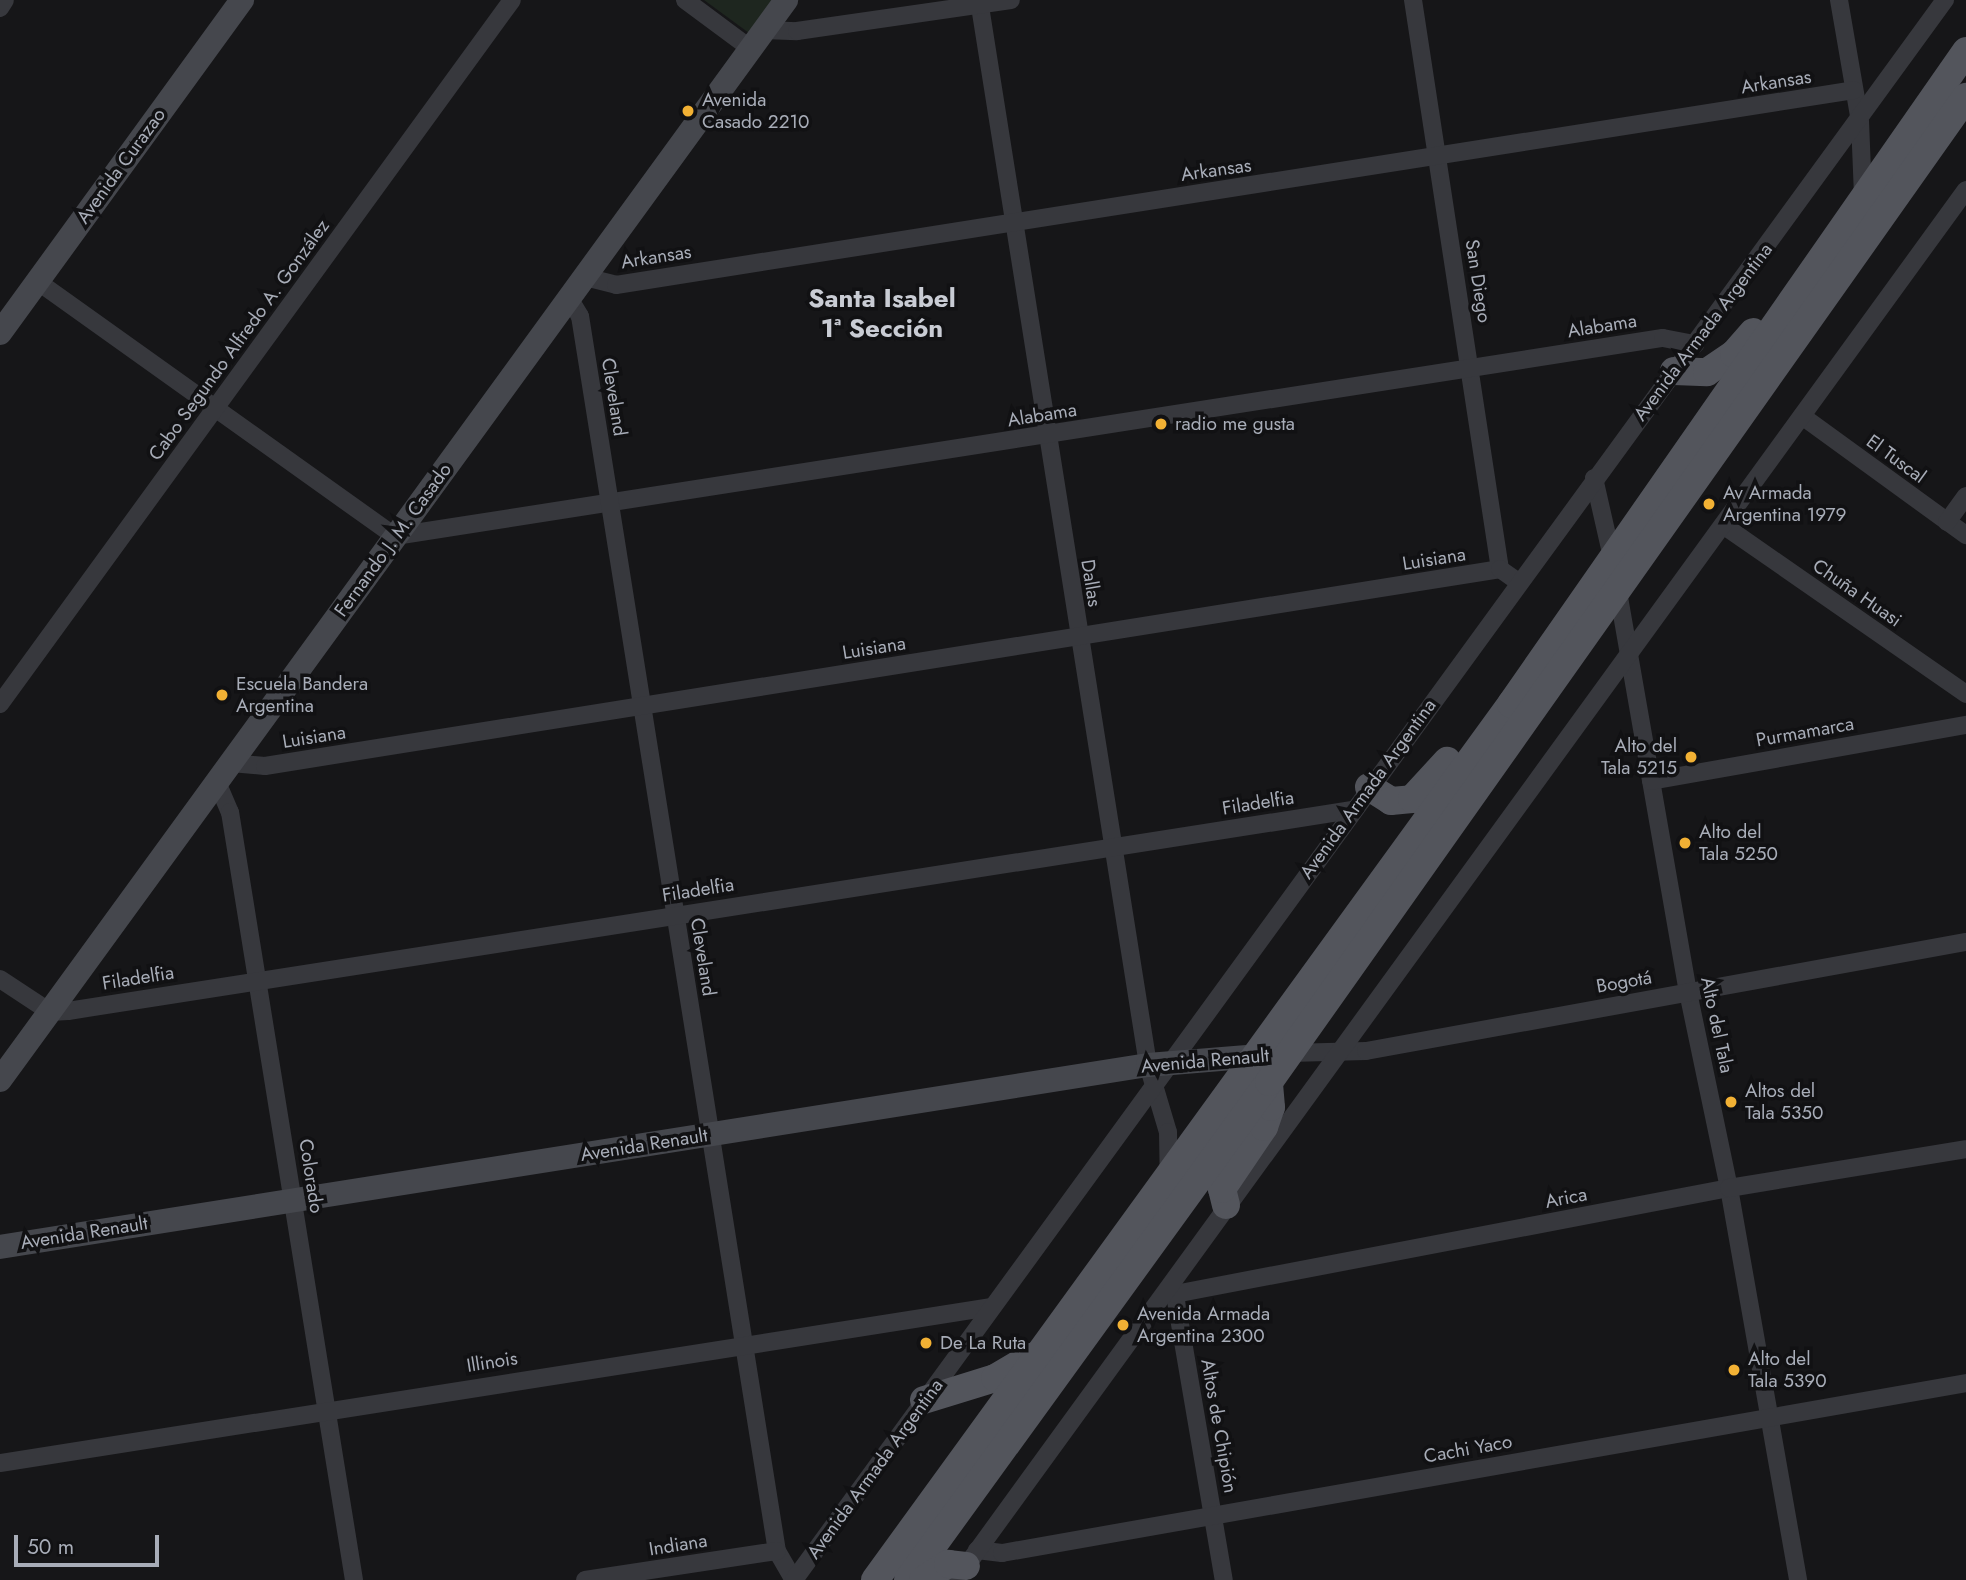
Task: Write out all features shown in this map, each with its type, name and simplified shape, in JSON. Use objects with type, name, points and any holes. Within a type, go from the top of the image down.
[{"type":"main road","points":[[875,1580],[1169,1171],[1511,704],[1966,51]]},
{"type":"main road","points":[[908,1580],[1269,1082],[1966,97]]},
{"type":"main road","points":[[1674,371],[1694,374],[1722,364],[1794,279],[1817,265]]},
{"type":"main road","points":[[1369,786],[1391,800],[1412,799],[1486,716],[1511,704]]},
{"type":"main road","points":[[1226,1205],[1222,1189],[1264,1127],[1271,1107],[1269,1082]]},
{"type":"main road","points":[[924,1400],[995,1377],[1042,1350]]},
{"type":"main road","points":[[923,1580],[948,1564],[966,1565]]},
{"type":"street","points":[[0,8],[5,0]]},
{"type":"street","name":"Avenida Curazao","points":[[0,333],[242,0]]},
{"type":"street","name":"Cabo Segundo Alfredo A. González","points":[[0,704],[512,0]]},
{"type":"street","points":[[685,0],[758,39],[980,2],[1011,0]]},
{"type":"street","name":"Fernando J. M. Casado","points":[[0,1080],[786,0]]},
{"type":"street","name":"San Diego","points":[[1413,0],[1500,569]]},
{"type":"street","points":[[1839,0],[1860,121],[1863,196]]},
{"type":"street","name":"Avenida Armada Argentina","points":[[794,1580],[992,1307],[1156,1071],[1520,583],[1594,478],[1860,121],[1945,0]]},
{"type":"street","name":"Dallas","points":[[980,2],[1016,221],[1078,636],[1113,846],[1168,1132],[1169,1171]]},
{"type":"street","name":"Arkansas","points":[[585,276],[616,285],[1016,221],[1438,159],[1854,90]]},
{"type":"street","points":[[966,1565],[1174,1287],[1226,1205],[1966,190]]},
{"type":"street","points":[[37,281],[213,411],[395,536]]},
{"type":"street","name":"Cleveland","points":[[569,298],[580,316],[777,1551],[794,1580]]},
{"type":"street","name":"Alabama","points":[[395,536],[1662,338],[1695,344]]},
{"type":"street","name":"El Tuscal","points":[[1802,416],[1966,535]]},
{"type":"street","name":"Alto del Tala","points":[[1594,478],[1612,557],[1688,992],[1729,1188],[1798,1580]]},
{"type":"street","points":[[1947,522],[1966,496]]},
{"type":"street","name":"Chuña Huasi","points":[[1723,525],[1966,694]]},
{"type":"street","points":[[1500,569],[1520,583]]},
{"type":"street","name":"Luisiana","points":[[224,772],[1500,569]]},
{"type":"street","name":"Purmamarca","points":[[1651,781],[1966,725]]},
{"type":"street","name":"Colorado","points":[[224,772],[354,1580]]},
{"type":"street","name":"Filadelfia","points":[[50,1012],[1352,810]]},
{"type":"street","name":"Bogotá","points":[[1289,1053],[1340,1049],[1366,1051],[1966,942]]},
{"type":"street","points":[[0,979],[50,1012]]},
{"type":"street","name":"Avenida Renault","points":[[0,1247],[710,1134],[1289,1053]]},
{"type":"street","name":"Arica","points":[[1174,1287],[1729,1188],[1966,1149]]},
{"type":"street","name":"Altos de Chipión","points":[[1174,1287],[1224,1580]]},
{"type":"street","name":"Illinois","points":[[0,1463],[743,1343],[992,1307]]},
{"type":"street","name":"Cachi Yaco","points":[[966,1565],[1002,1553],[1213,1514],[1966,1383]]},
{"type":"street","name":"Indiana","points":[[585,1580],[777,1551]]},
{"type":"shaded area","points":[[704,0],[774,0],[749,33]]},
{"type":"place","name":"Avenida Casado 2210","points":[[688,111]]},
{"type":"place","name":"radio me gusta","points":[[1161,424]]},
{"type":"place","name":"Av Armada Argentina 1979","points":[[1709,504]]},
{"type":"place","name":"Escuela Bandera Argentina","points":[[222,695]]},
{"type":"place","name":"Alto del Tala 5215","points":[[1691,757]]},
{"type":"place","name":"Alto del Tala 5250","points":[[1685,843]]},
{"type":"place","name":"Altos del Tala 5350","points":[[1731,1102]]},
{"type":"place","name":"Avenida Armada Argentina 2300","points":[[1123,1325]]},
{"type":"place","name":"De La Ruta","points":[[926,1343]]},
{"type":"place","name":"Alto del Tala 5390","points":[[1734,1370]]},
{"type":"district","name":"Santa Isabel 1ª Sección","points":[[882,314]]}]
